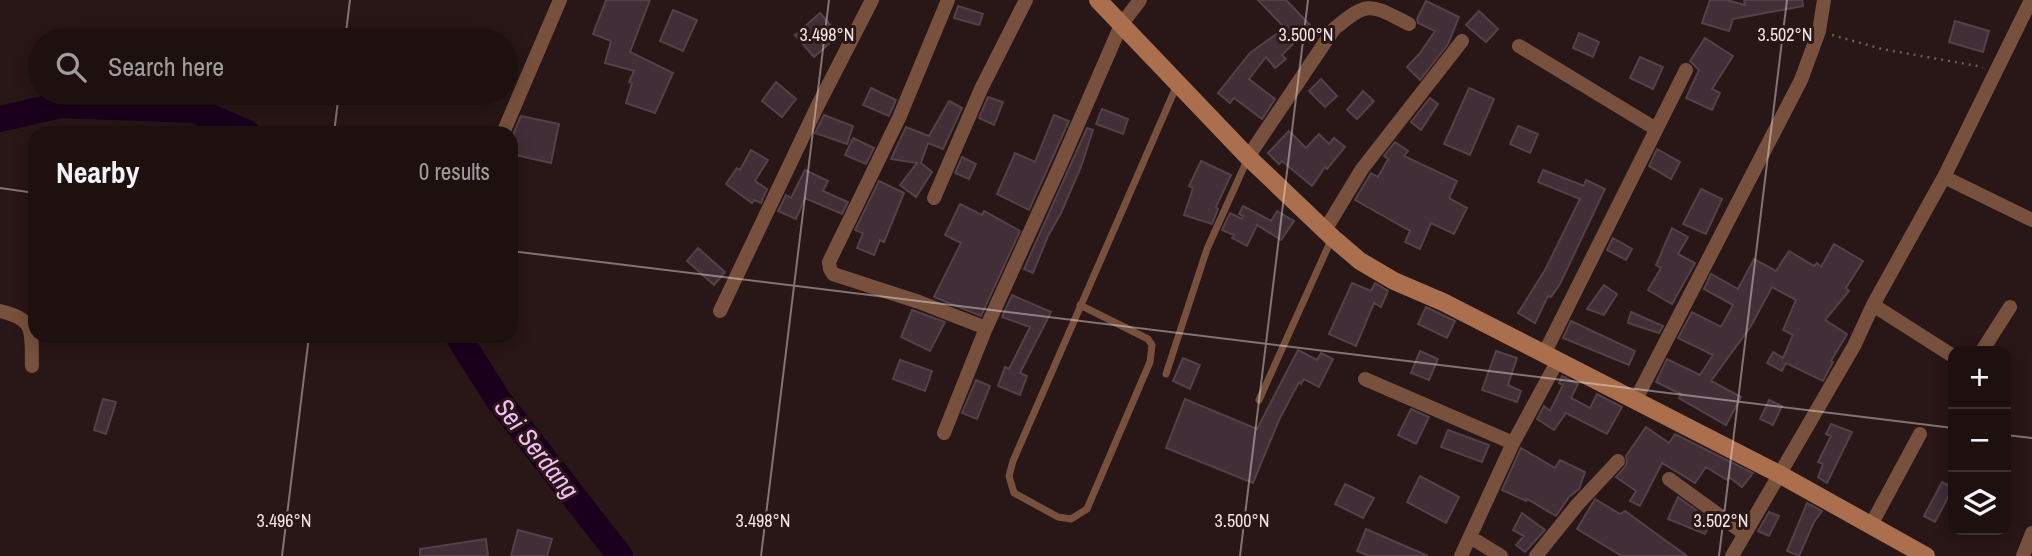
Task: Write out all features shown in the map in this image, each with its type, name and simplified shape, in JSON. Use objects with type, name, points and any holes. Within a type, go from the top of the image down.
[{"type":"main road","points":[[1098,0],[1248,157],[1360,261],[1394,281],[1443,302],[1781,475],[1926,556]]},
{"type":"street","points":[[518,98],[560,0]]},
{"type":"street","points":[[720,311],[818,105],[872,0]]},
{"type":"street","points":[[948,0],[899,118],[832,256],[830,269],[833,274],[919,302],[986,328]]},
{"type":"street","points":[[934,198],[981,89],[1026,0]]},
{"type":"street","points":[[944,433],[986,328],[1121,25],[1140,0]]},
{"type":"street","points":[[1635,401],[1801,80],[1819,31],[1824,0]]},
{"type":"street","points":[[1248,157],[1319,50],[1349,11],[1364,3],[1371,4],[1409,24]]},
{"type":"street","points":[[1732,556],[1854,346],[2029,9]]},
{"type":"street","points":[[1329,234],[1362,169],[1462,41]]},
{"type":"street","points":[[1519,47],[1656,129]]},
{"type":"street","points":[[1461,556],[1656,129],[1686,70]]},
{"type":"street","points":[[506,126],[515,105]]},
{"type":"street","points":[[1944,177],[2032,220]]},
{"type":"street","points":[[1873,305],[1948,353]]},
{"type":"street","points":[[1985,346],[2010,307]]},
{"type":"street","points":[[0,311],[15,314],[28,326]]},
{"type":"street","points":[[31,343],[32,366]]},
{"type":"street","points":[[1365,379],[1513,443]]},
{"type":"street","points":[[1871,526],[1920,434]]},
{"type":"street","points":[[1536,556],[1577,505],[1618,461]]},
{"type":"street","points":[[1669,479],[1745,534]]},
{"type":"street","points":[[2023,556],[2032,533]]},
{"type":"street","points":[[1470,537],[1501,556]]},
{"type":"lane","points":[[1080,305],[1148,339],[1152,345],[1150,362],[1087,509],[1071,519],[1058,517],[1014,493],[1009,476],[1080,305],[1177,85]]},
{"type":"lane","points":[[1166,374],[1207,249],[1248,157]]},
{"type":"lane","points":[[1259,400],[1329,234]]},
{"type":"path","points":[[1819,31],[1882,48],[1997,69]]},
{"type":"building","points":[[606,0],[650,0],[630,52],[673,73],[655,113],[626,103],[632,83],[629,82],[634,71],[605,63],[611,41],[593,34]]},
{"type":"building","points":[[1258,0],[1286,0],[1311,26],[1282,55],[1286,59],[1275,68],[1266,57],[1249,79],[1275,99],[1262,119],[1234,98],[1230,103],[1218,93],[1250,53],[1285,28]]},
{"type":"building","points":[[1710,0],[1727,0],[1745,5],[1744,0],[1802,0],[1803,6],[1733,19],[1729,31],[1702,23]]},
{"type":"building","points":[[1426,1],[1459,17],[1448,44],[1420,80],[1407,67],[1435,31],[1418,23],[1417,19]]},
{"type":"building","points":[[958,6],[983,14],[979,25],[954,18]]},
{"type":"building","points":[[673,10],[697,20],[683,51],[660,41]]},
{"type":"building","points":[[1479,11],[1498,29],[1486,42],[1466,25]]},
{"type":"building","points":[[820,13],[839,35],[814,57],[795,35]]},
{"type":"building","points":[[1955,21],[1989,31],[1983,52],[1949,42]]},
{"type":"building","points":[[1579,33],[1599,42],[1593,57],[1573,48]]},
{"type":"building","points":[[1705,38],[1733,56],[1712,89],[1720,93],[1712,110],[1686,98],[1699,70],[1690,61]]},
{"type":"building","points":[[1640,57],[1663,67],[1653,89],[1630,78]]},
{"type":"building","points":[[1321,79],[1337,96],[1325,107],[1309,91]]},
{"type":"building","points":[[776,82],[796,99],[782,117],[762,101]]},
{"type":"building","points":[[871,88],[896,100],[889,116],[863,105]]},
{"type":"building","points":[[1469,88],[1494,99],[1470,155],[1444,144]]},
{"type":"building","points":[[1363,91],[1374,101],[1357,119],[1347,110]]},
{"type":"building","points":[[988,97],[1003,102],[994,125],[979,118]]},
{"type":"building","points":[[1430,98],[1438,104],[1421,130],[1411,122]]},
{"type":"building","points":[[949,101],[962,108],[943,149],[928,143],[921,163],[932,172],[916,197],[900,185],[917,163],[891,159],[906,127],[929,136]]},
{"type":"building","points":[[1102,109],[1128,119],[1123,134],[1096,124]]},
{"type":"building","points":[[824,115],[853,126],[847,144],[815,133]]},
{"type":"building","points":[[1054,115],[1069,121],[1029,210],[997,194],[1015,153],[1035,162]]},
{"type":"building","points":[[521,116],[559,124],[551,163],[518,156],[517,126]]},
{"type":"building","points":[[1518,126],[1538,134],[1530,153],[1510,144]]},
{"type":"building","points":[[1087,128],[1093,130],[1081,167],[1033,273],[1024,269]]},
{"type":"building","points":[[1289,131],[1306,148],[1319,134],[1329,144],[1334,138],[1345,147],[1327,169],[1325,167],[1312,186],[1282,161],[1279,164],[1268,153]]},
{"type":"building","points":[[853,138],[874,148],[866,164],[845,155]]},
{"type":"building","points":[[1395,142],[1408,151],[1404,156],[1457,181],[1449,198],[1467,208],[1454,234],[1431,223],[1420,249],[1405,242],[1410,231],[1355,200],[1371,173],[1378,177],[1388,159],[1384,156]]},
{"type":"building","points":[[1657,149],[1680,162],[1671,179],[1649,166]]},
{"type":"building","points":[[751,150],[768,160],[755,181],[767,189],[761,203],[754,200],[752,203],[726,184],[737,168],[740,170]]},
{"type":"building","points":[[962,157],[976,164],[969,179],[955,173]]},
{"type":"building","points":[[1201,161],[1231,175],[1216,207],[1218,209],[1212,224],[1184,215],[1193,188],[1189,186]]},
{"type":"building","points":[[805,170],[828,181],[823,191],[848,202],[842,214],[805,198],[796,219],[778,211],[786,195],[791,198]]},
{"type":"building","points":[[1543,170],[1584,186],[1586,180],[1605,189],[1560,284],[1551,297],[1548,296],[1535,323],[1518,313],[1545,270],[1580,199],[1538,182]]},
{"type":"building","points":[[879,181],[904,193],[884,242],[880,240],[874,255],[857,248],[863,233],[855,230]]},
{"type":"building","points":[[1701,189],[1722,199],[1706,234],[1683,224]]},
{"type":"building","points":[[960,204],[982,215],[984,211],[1020,231],[981,316],[934,297],[961,243],[945,235]]},
{"type":"building","points":[[1243,206],[1271,221],[1277,211],[1294,221],[1281,240],[1257,225],[1247,246],[1232,238],[1234,235],[1222,230],[1230,213],[1242,219],[1243,216],[1239,214]]},
{"type":"building","points":[[1672,228],[1688,237],[1678,254],[1695,263],[1672,304],[1648,290],[1661,268],[1656,265]]},
{"type":"building","points":[[1613,238],[1632,249],[1626,260],[1607,250]]},
{"type":"building","points":[[1834,244],[1863,261],[1846,288],[1849,291],[1825,320],[1847,334],[1823,381],[1786,363],[1782,371],[1767,363],[1773,352],[1783,358],[1793,335],[1783,330],[1796,300],[1772,287],[1751,326],[1711,381],[1741,397],[1726,425],[1679,398],[1681,394],[1656,382],[1667,359],[1700,375],[1713,355],[1678,338],[1692,312],[1721,327],[1733,305],[1704,289],[1711,274],[1738,289],[1754,259],[1776,271],[1789,251],[1814,266],[1817,263],[1821,267]]},
{"type":"building","points":[[698,248],[725,272],[714,285],[687,261]]},
{"type":"building","points":[[1352,283],[1371,291],[1375,283],[1388,291],[1381,307],[1374,303],[1356,346],[1329,334]]},
{"type":"building","points":[[1604,285],[1617,294],[1604,315],[1587,309]]},
{"type":"building","points":[[1012,295],[1051,312],[1020,373],[1027,376],[1020,395],[998,386],[1005,367],[1009,369],[1030,327],[1002,317]]},
{"type":"building","points":[[1426,307],[1455,321],[1447,338],[1418,324]]},
{"type":"building","points":[[912,310],[945,322],[930,351],[901,337]]},
{"type":"building","points":[[1631,312],[1663,326],[1659,333],[1628,323]]},
{"type":"building","points":[[1571,321],[1635,351],[1629,365],[1563,338]]},
{"type":"building","points":[[1298,350],[1317,360],[1321,353],[1333,359],[1319,387],[1304,379],[1301,384],[1299,382],[1279,420],[1253,483],[1166,448],[1185,399],[1257,429]]},
{"type":"building","points":[[1420,351],[1438,359],[1429,380],[1411,373]]},
{"type":"building","points":[[1496,351],[1517,358],[1508,385],[1521,391],[1517,402],[1482,390]]},
{"type":"building","points":[[1183,358],[1200,365],[1190,389],[1173,381]]},
{"type":"building","points":[[900,360],[932,371],[925,391],[893,379]]},
{"type":"building","points":[[1562,376],[1578,384],[1571,398],[1590,408],[1597,394],[1622,407],[1607,434],[1566,413],[1554,430],[1537,419],[1544,406],[1550,411],[1563,385],[1559,383]]},
{"type":"building","points":[[976,380],[990,386],[977,419],[962,413]]},
{"type":"building","points":[[103,399],[116,402],[106,434],[94,430]]},
{"type":"building","points":[[1769,400],[1782,406],[1773,425],[1760,419]]},
{"type":"building","points":[[1411,409],[1429,417],[1416,444],[1398,435]]},
{"type":"building","points":[[1831,424],[1852,432],[1827,483],[1818,477],[1823,464],[1818,462],[1831,436],[1826,434]]},
{"type":"building","points":[[1646,427],[1669,443],[1675,434],[1753,473],[1742,487],[1729,477],[1727,480],[1706,467],[1695,483],[1662,463],[1640,506],[1630,501],[1636,491],[1616,477],[1625,467],[1626,456]]},
{"type":"building","points":[[1448,430],[1489,445],[1482,462],[1441,447]]},
{"type":"building","points":[[1521,448],[1555,468],[1560,460],[1585,472],[1579,489],[1569,497],[1556,516],[1527,499],[1526,501],[1502,490]]},
{"type":"building","points":[[1420,476],[1459,497],[1446,523],[1407,502]]},
{"type":"building","points":[[1942,482],[1948,485],[1948,497],[1935,522],[1924,516]]},
{"type":"building","points":[[1345,484],[1374,498],[1363,518],[1335,504]]},
{"type":"building","points":[[1678,497],[1711,521],[1705,534],[1668,519]]},
{"type":"building","points":[[1595,499],[1620,514],[1625,511],[1687,556],[1622,556],[1577,529]]},
{"type":"building","points":[[1807,503],[1822,511],[1814,522],[1799,556],[1787,551]]},
{"type":"building","points":[[1769,512],[1779,516],[1769,536],[1758,531]]},
{"type":"building","points":[[1522,513],[1545,530],[1525,552],[1516,545],[1524,536],[1513,530]]},
{"type":"building","points":[[1366,529],[1428,556],[1369,556],[1357,551]]},
{"type":"building","points":[[518,530],[552,539],[547,556],[511,556]]},
{"type":"building","points":[[486,539],[488,556],[420,556],[420,549]]},
{"type":"waterway","name":"Sei Serdang","points":[[0,119],[60,105]]},
{"type":"waterway","name":"Sei Serdang","points":[[60,105],[195,110],[231,126]]},
{"type":"waterway","name":"Sei Serdang","points":[[462,343],[497,398],[620,556]]}]
